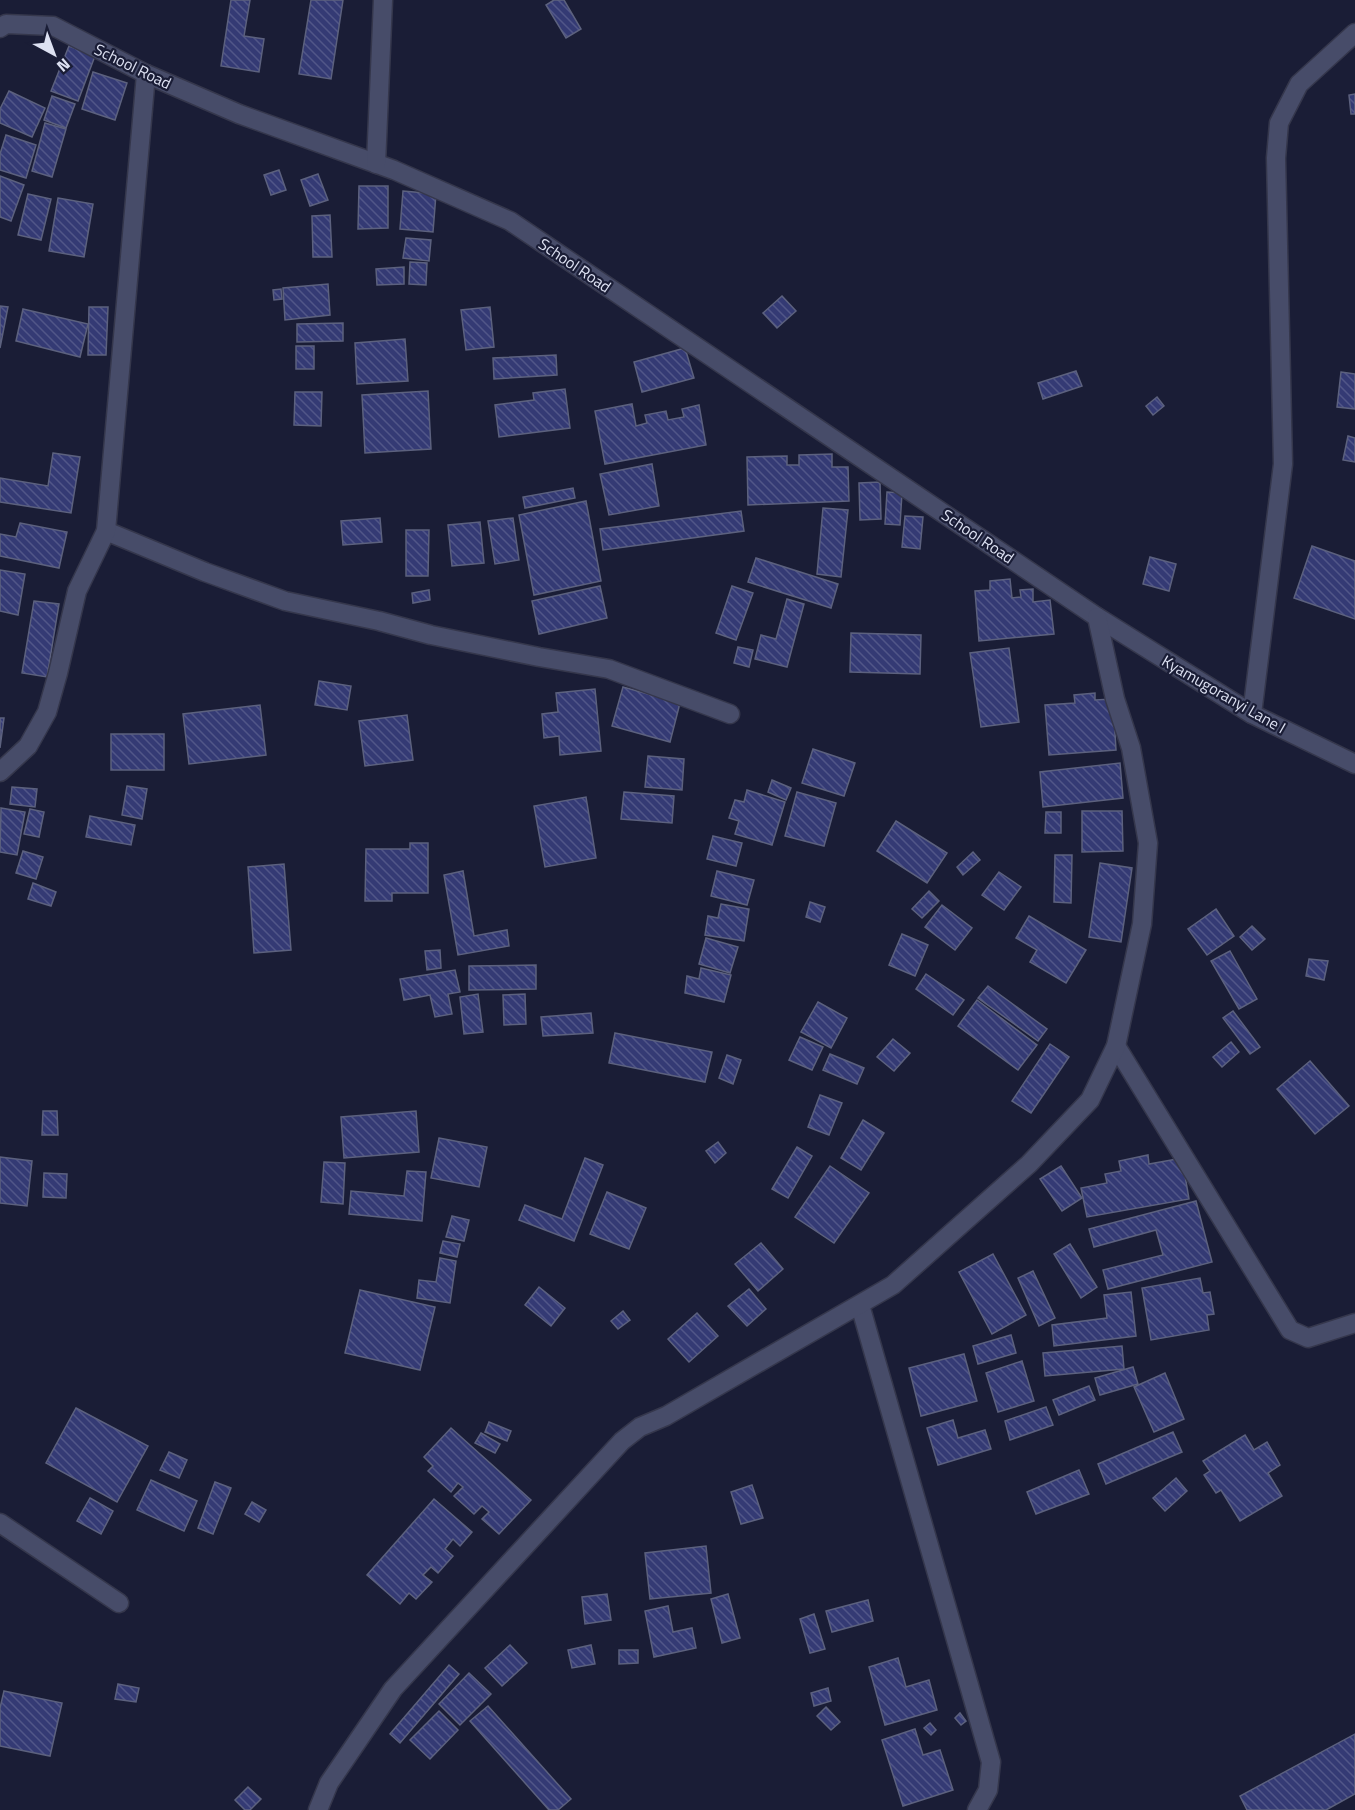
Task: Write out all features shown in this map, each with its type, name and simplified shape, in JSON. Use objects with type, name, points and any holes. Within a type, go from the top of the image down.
[{"type":"street","points":[[376,164],[383,0]]},
{"type":"street","name":"School Road","points":[[0,28],[6,24],[53,26],[146,74],[239,114],[376,164],[510,221],[1097,617]]},
{"type":"street","points":[[1252,714],[1283,464],[1276,158],[1279,123],[1299,84],[1355,33]]},
{"type":"street","points":[[0,772],[28,746],[47,712],[77,591],[106,531],[146,74]]},
{"type":"street","points":[[106,531],[205,572],[285,601],[442,637],[609,669],[730,714]]},
{"type":"street","points":[[318,1810],[329,1783],[393,1689],[622,1441],[640,1427],[666,1416],[893,1285],[1029,1164],[1090,1100],[1116,1046],[1142,924],[1148,843],[1131,748],[1115,699],[1097,617]]},
{"type":"street","name":"Kyamugoranyi Lane I","points":[[1097,617],[1252,714],[1355,764]]},
{"type":"street","points":[[1116,1046],[1290,1330],[1308,1338],[1355,1323]]},
{"type":"street","points":[[860,1305],[991,1762],[988,1790],[977,1810]]},
{"type":"street","points":[[0,1524],[119,1603]]},
{"type":"building","points":[[231,0],[250,0],[244,36],[264,39],[259,72],[221,66]]},
{"type":"building","points":[[311,0],[343,0],[331,79],[299,74]]},
{"type":"building","points":[[554,0],[564,0],[581,29],[566,38],[546,5]]},
{"type":"building","points":[[69,46],[95,56],[78,101],[51,91]]},
{"type":"building","points":[[93,72],[127,83],[115,120],[82,109]]},
{"type":"building","points":[[9,91],[45,108],[32,137],[0,123],[0,109]]},
{"type":"building","points":[[1355,94],[1355,114],[1351,114],[1349,95]]},
{"type":"building","points":[[52,96],[75,104],[66,128],[44,120]]},
{"type":"building","points":[[45,123],[66,129],[52,177],[32,171]]},
{"type":"building","points":[[6,135],[36,145],[26,178],[0,170],[0,154]]},
{"type":"building","points":[[279,170],[286,190],[271,195],[264,175]]},
{"type":"building","points":[[318,174],[328,200],[310,206],[301,180]]},
{"type":"building","points":[[0,176],[24,185],[11,221],[0,217]]},
{"type":"building","points":[[359,186],[388,186],[388,228],[358,229]]},
{"type":"building","points":[[403,191],[436,194],[433,232],[400,229]]},
{"type":"building","points":[[28,194],[51,199],[41,240],[18,235]]},
{"type":"building","points":[[58,198],[93,204],[84,257],[49,251]]},
{"type":"building","points":[[330,215],[332,257],[313,257],[312,216]]},
{"type":"building","points":[[406,238],[431,240],[429,261],[403,258]]},
{"type":"building","points":[[410,262],[427,263],[426,285],[409,284]]},
{"type":"building","points":[[404,267],[404,284],[377,285],[376,269]]},
{"type":"building","points":[[328,284],[330,315],[285,320],[283,288]]},
{"type":"building","points":[[281,289],[282,299],[274,300],[273,290]]},
{"type":"building","points":[[782,296],[796,311],[777,328],[763,313]]},
{"type":"building","points":[[0,306],[8,307],[0,348]]},
{"type":"building","points":[[89,307],[108,307],[106,355],[88,355]]},
{"type":"building","points":[[490,307],[494,347],[466,350],[461,310]]},
{"type":"building","points":[[23,309],[88,324],[80,357],[16,341]]},
{"type":"building","points":[[343,323],[343,341],[297,342],[297,324]]},
{"type":"building","points":[[405,339],[408,381],[357,384],[355,343]]},
{"type":"building","points":[[296,346],[314,346],[314,369],[296,369]]},
{"type":"building","points":[[685,348],[694,378],[642,392],[634,362]]},
{"type":"building","points":[[556,355],[557,375],[494,379],[493,358]]},
{"type":"building","points":[[1076,371],[1082,386],[1043,399],[1038,383]]},
{"type":"building","points":[[1341,372],[1355,374],[1355,409],[1337,407]]},
{"type":"building","points":[[565,389],[570,428],[499,437],[495,405],[534,400],[533,393]]},
{"type":"building","points":[[428,391],[431,449],[365,453],[362,395]]},
{"type":"building","points":[[295,392],[322,392],[321,426],[294,425]]},
{"type":"building","points":[[1157,397],[1164,406],[1153,415],[1146,406]]},
{"type":"building","points":[[632,404],[636,426],[647,423],[645,415],[666,411],[668,420],[684,417],[682,409],[699,405],[706,445],[605,464],[595,411]]},
{"type":"building","points":[[1348,436],[1355,438],[1355,462],[1343,460]]},
{"type":"building","points":[[53,453],[80,457],[71,513],[0,502],[0,478],[48,486]]},
{"type":"building","points":[[832,454],[832,467],[848,467],[849,501],[748,505],[747,457],[787,456],[787,465],[799,465],[799,455]]},
{"type":"building","points":[[652,464],[659,506],[609,515],[600,474]]},
{"type":"building","points":[[880,482],[881,519],[860,520],[859,483]]},
{"type":"building","points":[[573,488],[575,498],[525,508],[523,497]]},
{"type":"building","points":[[887,492],[902,493],[900,525],[885,524]]},
{"type":"building","points":[[586,501],[601,581],[534,595],[519,515]]},
{"type":"building","points":[[823,508],[848,510],[841,577],[817,574]]},
{"type":"building","points":[[741,511],[744,531],[603,550],[600,529]]},
{"type":"building","points":[[905,516],[923,517],[920,549],[902,547]]},
{"type":"building","points":[[380,518],[382,542],[343,545],[341,521]]},
{"type":"building","points":[[513,518],[519,560],[495,564],[488,521]]},
{"type":"building","points":[[480,522],[484,563],[452,566],[448,525]]},
{"type":"building","points":[[20,523],[67,532],[59,568],[0,556],[0,534],[16,537]]},
{"type":"building","points":[[406,530],[429,530],[428,576],[406,576]]},
{"type":"building","points":[[1312,546],[1355,561],[1355,619],[1294,598]]},
{"type":"building","points":[[1150,557],[1176,564],[1169,591],[1143,584]]},
{"type":"building","points":[[756,558],[838,584],[831,608],[748,582]]},
{"type":"building","points":[[0,570],[25,574],[18,615],[0,611]]},
{"type":"building","points":[[1010,579],[1012,598],[1021,597],[1020,590],[1033,589],[1033,602],[1050,600],[1054,634],[979,641],[975,591],[990,590],[990,581]]},
{"type":"building","points":[[600,586],[607,618],[539,634],[532,601]]},
{"type":"building","points":[[732,586],[753,593],[736,640],[716,633]]},
{"type":"building","points":[[429,590],[430,600],[413,603],[412,593]]},
{"type":"building","points":[[787,599],[804,604],[787,667],[755,659],[761,635],[776,639]]},
{"type":"building","points":[[34,601],[59,604],[47,677],[22,673]]},
{"type":"building","points":[[851,633],[921,635],[920,674],[850,672]]},
{"type":"building","points":[[738,647],[753,650],[749,667],[734,663]]},
{"type":"building","points":[[1009,648],[1019,722],[981,727],[970,653]]},
{"type":"building","points":[[319,681],[351,686],[347,710],[315,705]]},
{"type":"building","points":[[623,687],[680,703],[670,742],[612,726]]},
{"type":"building","points":[[595,689],[601,751],[560,755],[559,736],[544,738],[542,714],[558,712],[556,693]]},
{"type":"building","points":[[1095,693],[1095,700],[1113,699],[1116,750],[1049,755],[1045,705],[1075,703],[1074,695]]},
{"type":"building","points":[[260,705],[266,755],[189,764],[183,714]]},
{"type":"building","points":[[407,715],[413,760],[365,766],[359,721]]},
{"type":"building","points":[[0,718],[4,718],[0,748]]},
{"type":"building","points":[[111,734],[164,734],[164,770],[111,770]]},
{"type":"building","points":[[813,749],[855,763],[844,796],[802,783]]},
{"type":"building","points":[[648,756],[684,759],[682,790],[645,787]]},
{"type":"building","points":[[1120,763],[1123,798],[1043,807],[1040,772]]},
{"type":"building","points":[[772,780],[791,788],[786,800],[768,792]]},
{"type":"building","points":[[127,786],[147,789],[142,819],[122,815]]},
{"type":"building","points":[[12,787],[37,789],[35,807],[10,804]]},
{"type":"building","points":[[747,790],[785,802],[772,845],[735,834],[739,821],[729,818],[735,800],[744,802]]},
{"type":"building","points":[[624,792],[674,796],[672,823],[621,819]]},
{"type":"building","points":[[797,792],[836,803],[824,846],[785,836]]},
{"type":"building","points":[[586,797],[596,858],[545,867],[534,806]]},
{"type":"building","points":[[1,808],[25,812],[17,855],[0,852]]},
{"type":"building","points":[[30,809],[44,812],[39,837],[24,834]]},
{"type":"building","points":[[1082,811],[1122,811],[1123,851],[1082,852]]},
{"type":"building","points":[[1046,812],[1061,812],[1061,833],[1045,833]]},
{"type":"building","points":[[90,816],[135,825],[131,845],[86,837]]},
{"type":"building","points":[[896,821],[947,853],[927,883],[877,851]]},
{"type":"building","points":[[713,836],[742,843],[736,866],[707,859]]},
{"type":"building","points":[[410,843],[428,843],[428,893],[392,893],[392,901],[365,901],[366,849],[410,849]]},
{"type":"building","points":[[23,851],[43,857],[36,879],[16,873]]},
{"type":"building","points":[[973,852],[980,860],[963,875],[957,867]]},
{"type":"building","points":[[1055,855],[1072,855],[1071,903],[1054,902]]},
{"type":"building","points":[[1100,863],[1132,868],[1121,942],[1089,937]]},
{"type":"building","points":[[284,864],[291,950],[254,953],[248,867]]},
{"type":"building","points":[[463,871],[474,936],[507,930],[509,946],[458,955],[444,875]]},
{"type":"building","points":[[717,871],[754,880],[747,905],[711,896]]},
{"type":"building","points":[[999,872],[1021,887],[1004,910],[982,895]]},
{"type":"building","points":[[33,883],[56,892],[51,906],[28,899]]},
{"type":"building","points":[[929,891],[939,901],[922,918],[912,909]]},
{"type":"building","points":[[810,902],[825,907],[820,922],[806,917]]},
{"type":"building","points":[[721,904],[749,909],[744,941],[705,935],[708,916],[718,918]]},
{"type":"building","points":[[942,905],[972,928],[955,950],[925,927]]},
{"type":"building","points":[[1216,909],[1234,936],[1207,955],[1188,929]]},
{"type":"building","points":[[1029,916],[1086,950],[1066,983],[1030,962],[1037,950],[1016,938]]},
{"type":"building","points":[[1252,926],[1265,939],[1252,950],[1240,937]]},
{"type":"building","points":[[902,934],[928,945],[915,976],[889,965]]},
{"type":"building","points":[[706,938],[738,947],[730,973],[699,964]]},
{"type":"building","points":[[440,950],[441,968],[427,970],[425,951]]},
{"type":"building","points":[[1230,951],[1257,999],[1239,1009],[1211,961]]},
{"type":"building","points":[[1309,959],[1328,961],[1324,980],[1306,976]]},
{"type":"building","points":[[536,965],[536,989],[469,990],[469,966]]},
{"type":"building","points":[[701,968],[731,975],[724,1002],[685,993],[687,976],[699,979]]},
{"type":"building","points":[[455,970],[460,992],[448,994],[452,1014],[435,1017],[430,995],[404,1000],[400,979]]},
{"type":"building","points":[[926,974],[964,1000],[953,1015],[916,989]]},
{"type":"building","points":[[988,986],[1047,1029],[1038,1041],[978,998]]},
{"type":"building","points":[[478,994],[483,1032],[464,1034],[460,997]]},
{"type":"building","points":[[525,994],[526,1024],[504,1025],[503,995]]},
{"type":"building","points":[[977,1000],[1037,1045],[1018,1070],[958,1026]]},
{"type":"building","points":[[818,1002],[847,1018],[831,1048],[801,1032]]},
{"type":"building","points":[[1233,1011],[1260,1047],[1250,1054],[1223,1018]]},
{"type":"building","points":[[591,1013],[593,1033],[543,1036],[541,1017]]},
{"type":"building","points":[[615,1033],[712,1052],[705,1082],[609,1063]]},
{"type":"building","points":[[800,1037],[823,1047],[812,1070],[789,1060]]},
{"type":"building","points":[[893,1039],[910,1053],[894,1071],[877,1057]]},
{"type":"building","points":[[1231,1042],[1239,1052],[1222,1067],[1213,1057]]},
{"type":"building","points":[[1050,1044],[1069,1057],[1031,1113],[1012,1101]]},
{"type":"building","points":[[830,1054],[864,1068],[857,1084],[823,1070]]},
{"type":"building","points":[[727,1055],[741,1060],[733,1084],[719,1078]]},
{"type":"building","points":[[1310,1061],[1349,1106],[1315,1134],[1277,1089]]},
{"type":"building","points":[[820,1095],[842,1103],[829,1135],[808,1127]]},
{"type":"building","points":[[43,1111],[57,1111],[58,1135],[42,1135]]},
{"type":"building","points":[[416,1111],[419,1152],[344,1158],[341,1117]]},
{"type":"building","points":[[863,1120],[884,1133],[861,1170],[841,1158]]},
{"type":"building","points":[[439,1138],[487,1147],[479,1187],[431,1178]]},
{"type":"building","points":[[718,1142],[726,1153],[715,1163],[706,1151]]},
{"type":"building","points":[[797,1147],[812,1156],[788,1198],[772,1189]]},
{"type":"building","points":[[1148,1155],[1149,1164],[1182,1158],[1189,1199],[1087,1217],[1081,1188],[1107,1183],[1105,1174],[1121,1171],[1119,1161]]},
{"type":"building","points":[[0,1157],[32,1161],[27,1206],[0,1203]]},
{"type":"building","points":[[585,1158],[603,1165],[574,1241],[519,1220],[525,1205],[562,1219]]},
{"type":"building","points":[[324,1162],[345,1163],[343,1204],[321,1202]]},
{"type":"building","points":[[830,1166],[869,1193],[834,1243],[795,1217]]},
{"type":"building","points":[[1061,1166],[1082,1198],[1062,1211],[1040,1179]]},
{"type":"building","points":[[407,1171],[426,1172],[422,1221],[349,1214],[351,1191],[404,1196]]},
{"type":"building","points":[[44,1173],[67,1174],[66,1198],[43,1197]]},
{"type":"building","points":[[607,1192],[646,1208],[629,1249],[590,1234]]},
{"type":"building","points":[[1196,1201],[1212,1262],[1108,1289],[1103,1270],[1163,1255],[1156,1230],[1094,1247],[1089,1229]]},
{"type":"building","points":[[452,1216],[469,1220],[464,1241],[446,1237]]},
{"type":"building","points":[[443,1241],[460,1244],[457,1257],[440,1253]]},
{"type":"building","points":[[761,1243],[783,1269],[758,1291],[735,1264]]},
{"type":"building","points":[[1070,1244],[1097,1287],[1081,1298],[1054,1254]]},
{"type":"building","points":[[993,1254],[1026,1315],[992,1334],[959,1272]]},
{"type":"building","points":[[440,1258],[456,1261],[450,1303],[417,1298],[419,1280],[436,1282]]},
{"type":"building","points":[[1033,1271],[1055,1318],[1039,1326],[1018,1278]]},
{"type":"building","points":[[1200,1278],[1203,1293],[1210,1292],[1214,1314],[1207,1315],[1209,1330],[1151,1340],[1142,1288]]},
{"type":"building","points":[[539,1287],[565,1308],[551,1326],[525,1305]]},
{"type":"building","points":[[749,1289],[766,1309],[747,1326],[728,1306]]},
{"type":"building","points":[[360,1290],[435,1307],[420,1370],[345,1353]]},
{"type":"building","points":[[1131,1292],[1136,1336],[1054,1346],[1052,1325],[1107,1318],[1104,1295]]},
{"type":"building","points":[[623,1311],[630,1320],[618,1329],[611,1321]]},
{"type":"building","points":[[697,1313],[718,1336],[689,1362],[668,1339]]},
{"type":"building","points":[[1011,1335],[1016,1353],[978,1364],[973,1346]]},
{"type":"building","points":[[1122,1346],[1124,1369],[1045,1376],[1043,1353]]},
{"type":"building","points":[[964,1354],[977,1401],[921,1416],[909,1368]]},
{"type":"building","points":[[1022,1361],[1034,1401],[998,1412],[986,1373]]},
{"type":"building","points":[[1133,1367],[1138,1384],[1100,1395],[1095,1378]]},
{"type":"building","points":[[1165,1373],[1184,1419],[1154,1432],[1134,1387]]},
{"type":"building","points":[[1089,1386],[1095,1400],[1059,1415],[1053,1400]]},
{"type":"building","points":[[1046,1407],[1053,1425],[1010,1440],[1005,1421]]},
{"type":"building","points":[[76,1408],[148,1446],[117,1502],[46,1463]]},
{"type":"building","points":[[953,1420],[958,1438],[985,1430],[991,1449],[938,1465],[927,1428]]},
{"type":"building","points":[[489,1422],[511,1431],[507,1441],[485,1432]]},
{"type":"building","points":[[451,1428],[531,1500],[499,1534],[482,1519],[489,1512],[482,1506],[474,1514],[454,1496],[463,1487],[458,1483],[451,1492],[428,1471],[433,1466],[424,1457]]},
{"type":"building","points":[[1173,1432],[1182,1452],[1106,1484],[1098,1464]]},
{"type":"building","points":[[481,1433],[500,1444],[495,1453],[475,1443]]},
{"type":"building","points":[[1245,1435],[1254,1450],[1267,1442],[1280,1465],[1268,1473],[1282,1496],[1240,1521],[1221,1490],[1216,1493],[1204,1475],[1210,1471],[1203,1461]]},
{"type":"building","points":[[169,1452],[187,1460],[179,1478],[160,1470]]},
{"type":"building","points":[[1079,1470],[1089,1494],[1036,1514],[1027,1492]]},
{"type":"building","points":[[1176,1478],[1187,1491],[1165,1511],[1153,1498]]},
{"type":"building","points":[[151,1480],[197,1501],[184,1531],[137,1510]]},
{"type":"building","points":[[215,1482],[231,1488],[213,1534],[198,1528]]},
{"type":"building","points":[[752,1485],[763,1518],[741,1524],[731,1492]]},
{"type":"building","points":[[90,1498],[113,1511],[101,1534],[77,1521]]},
{"type":"building","points":[[434,1499],[472,1532],[460,1546],[453,1539],[445,1549],[453,1556],[438,1573],[431,1567],[423,1575],[432,1582],[416,1599],[409,1593],[400,1604],[367,1575]]},
{"type":"building","points":[[252,1502],[266,1510],[259,1522],[245,1514]]},
{"type":"building","points":[[706,1546],[711,1593],[650,1599],[645,1553]]},
{"type":"building","points":[[607,1594],[611,1620],[585,1624],[582,1597]]},
{"type":"building","points":[[728,1594],[740,1638],[722,1643],[711,1599]]},
{"type":"building","points":[[868,1600],[873,1621],[832,1632],[826,1611]]},
{"type":"building","points":[[668,1606],[673,1632],[692,1628],[696,1648],[654,1657],[645,1611]]},
{"type":"building","points":[[814,1614],[825,1649],[810,1653],[800,1619]]},
{"type":"building","points":[[510,1645],[527,1663],[502,1686],[485,1668]]},
{"type":"building","points":[[591,1645],[595,1664],[572,1668],[568,1650]]},
{"type":"building","points":[[619,1650],[638,1650],[638,1663],[619,1664]]},
{"type":"building","points":[[898,1658],[906,1687],[929,1680],[937,1710],[885,1725],[869,1667]]},
{"type":"building","points":[[449,1665],[459,1674],[400,1743],[390,1734]]},
{"type":"building","points":[[469,1673],[491,1694],[460,1725],[439,1704]]},
{"type":"building","points":[[118,1684],[139,1688],[136,1702],[115,1699]]},
{"type":"building","points":[[828,1688],[831,1701],[814,1706],[811,1693]]},
{"type":"building","points":[[4,1691],[62,1703],[50,1756],[0,1746],[0,1708]]},
{"type":"building","points":[[488,1706],[571,1799],[558,1810],[549,1810],[470,1721]]},
{"type":"building","points":[[826,1707],[840,1722],[831,1730],[817,1716]]},
{"type":"building","points":[[439,1711],[458,1730],[430,1759],[410,1740]]},
{"type":"building","points":[[960,1713],[966,1721],[961,1725],[955,1718]]},
{"type":"building","points":[[930,1723],[936,1730],[931,1735],[924,1728]]},
{"type":"building","points":[[915,1729],[923,1755],[940,1750],[953,1790],[903,1806],[882,1740]]},
{"type":"building","points":[[1355,1734],[1355,1794],[1326,1810],[1247,1810],[1240,1796]]},
{"type":"building","points":[[248,1787],[261,1799],[250,1810],[245,1810],[235,1800]]}]
